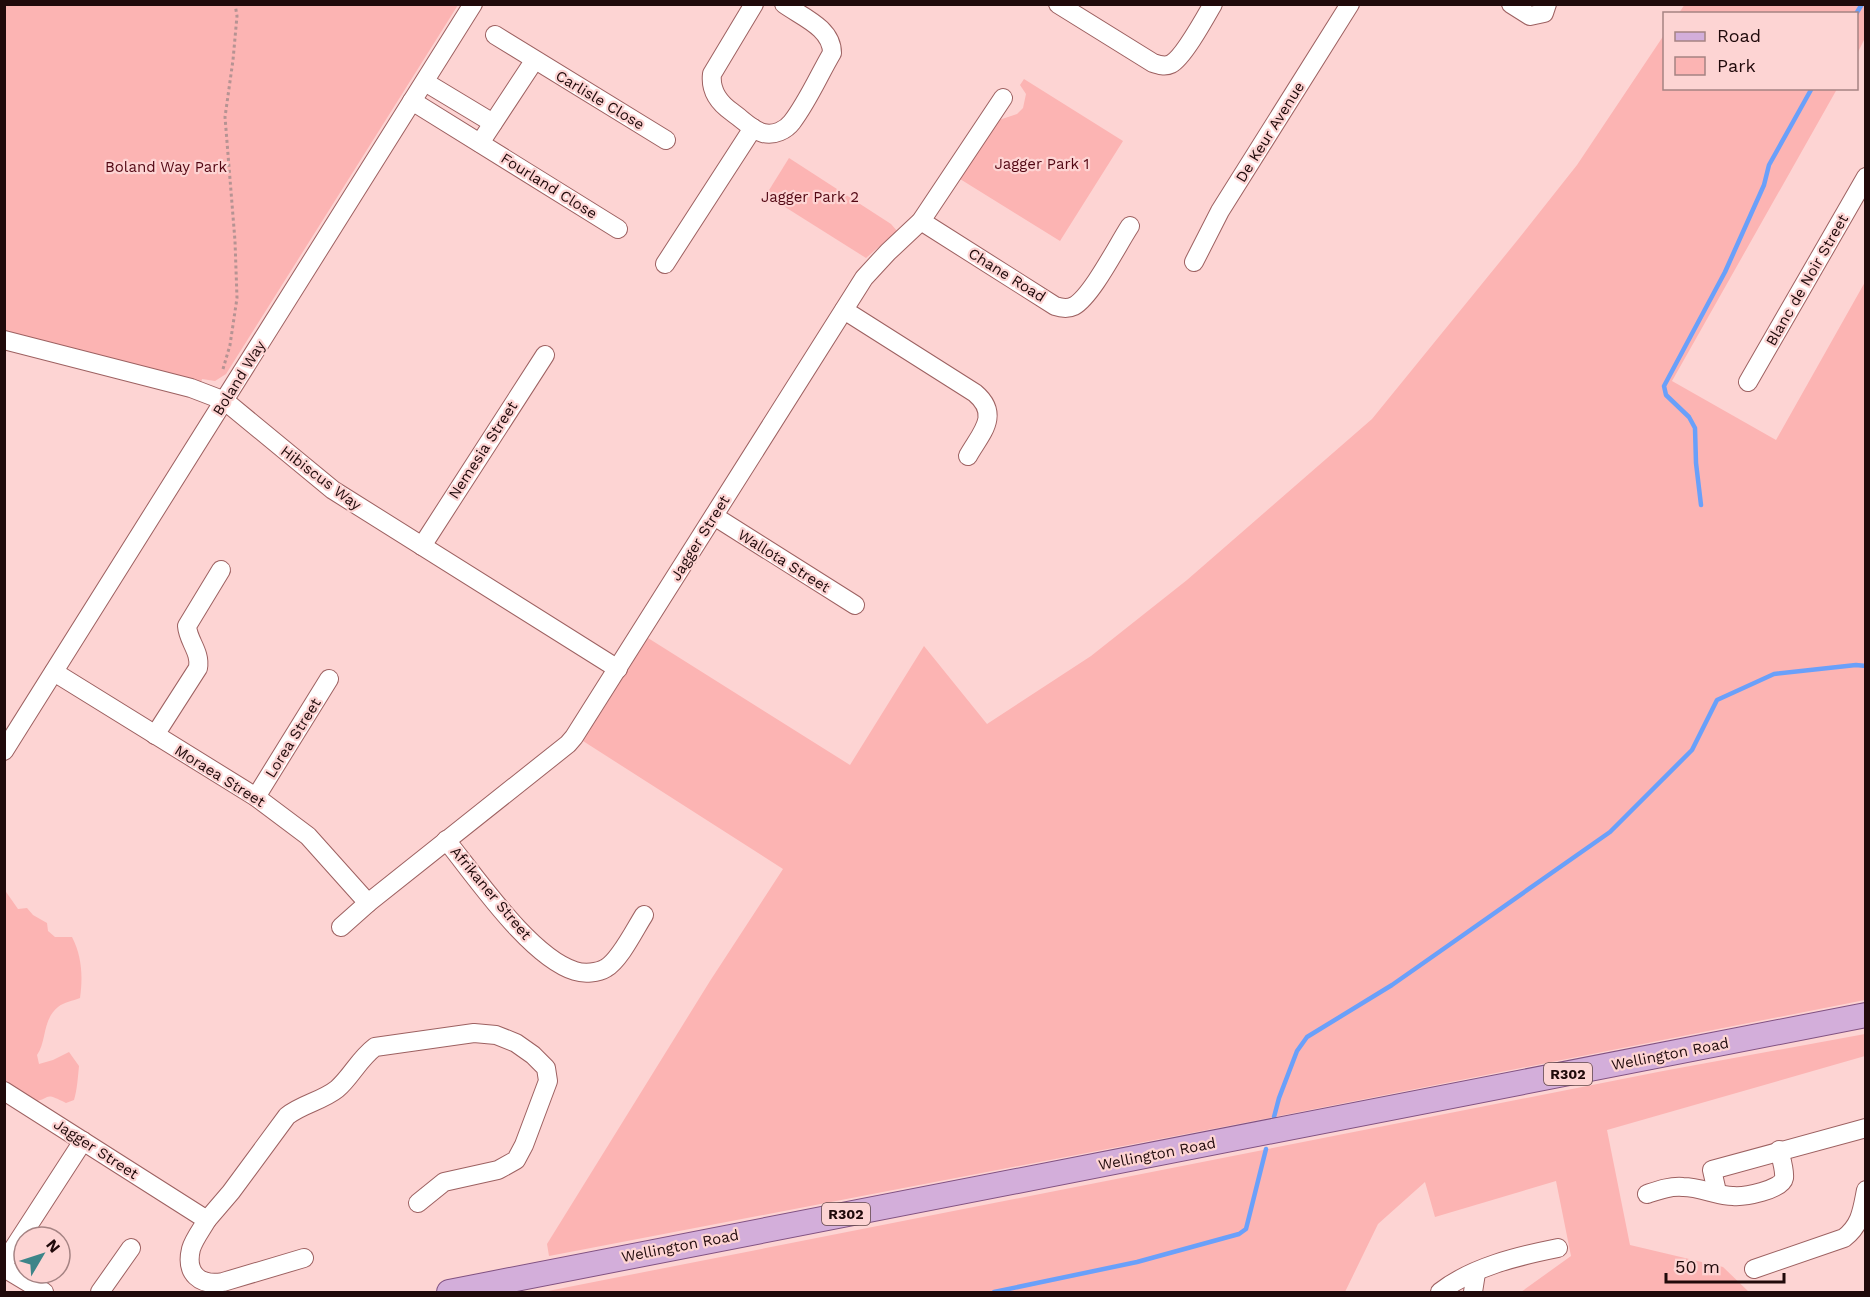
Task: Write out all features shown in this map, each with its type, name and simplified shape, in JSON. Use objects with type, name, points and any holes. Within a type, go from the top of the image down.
[{"type":"main road","name":"Wellington Road","points":[[449,1293],[1866,1015]]},
{"type":"street","name":"Boland Way","points":[[4,751],[473,4]]},
{"type":"street","points":[[754,4],[712,74],[711,82],[715,94],[727,108],[753,128],[774,134],[792,122],[832,53],[828,36],[784,4]]},
{"type":"street","points":[[1058,4],[1153,63],[1162,66],[1170,65],[1179,58],[1213,4]]},
{"type":"street","name":"De Keur Avenue","points":[[1194,262],[1220,211],[1350,4]]},
{"type":"street","points":[[1511,4],[1530,16],[1544,13],[1547,4]]},
{"type":"street","name":"Carlisle Close","points":[[495,35],[666,140]]},
{"type":"street","points":[[480,143],[534,61]]},
{"type":"street","points":[[424,82],[493,123]]},
{"type":"street","name":"Jagger Street","points":[[341,927],[446,840],[568,744],[618,669],[864,278],[921,221],[1003,98]]},
{"type":"street","name":"Fourland Close","points":[[412,101],[618,229]]},
{"type":"street","points":[[665,264],[753,128]]},
{"type":"street","name":"Blanc de Noir Street","points":[[1748,382],[1866,177]]},
{"type":"street","name":"Chane Road","points":[[921,221],[1062,308],[1074,306],[1089,292],[1130,226]]},
{"type":"street","points":[[844,310],[975,393],[986,403],[988,411],[985,427],[968,456]]},
{"type":"street","name":"Hibiscus Way","points":[[4,340],[191,388],[225,401],[316,478],[618,669]]},
{"type":"street","name":"Nemesia Street","points":[[422,546],[545,355]]},
{"type":"street","name":"Wallota Street","points":[[714,516],[855,605]]},
{"type":"street","points":[[155,735],[198,668],[199,658],[187,626],[221,570]]},
{"type":"street","name":"Moraea Street","points":[[54,672],[256,797],[308,836],[368,903]]},
{"type":"street","name":"Lorea Street","points":[[256,797],[329,678]]},
{"type":"street","name":"Afrikaner Street","points":[[446,840],[520,931],[560,964],[577,972],[593,973],[607,967],[615,959],[644,915]]},
{"type":"street","points":[[304,1258],[223,1282],[204,1283],[193,1272],[191,1254],[197,1237],[207,1220],[287,1116],[296,1108],[336,1090],[364,1055],[375,1047],[474,1033],[496,1035],[516,1043],[546,1068],[548,1081],[516,1160],[498,1170],[444,1182],[418,1203]]},
{"type":"street","name":"Jagger Street","points":[[4,1091],[207,1220]]},
{"type":"street","points":[[1717,1192],[1712,1170],[1779,1150],[1864,1134]]},
{"type":"street","points":[[44,1293],[4,1265],[83,1141]]},
{"type":"street","points":[[1647,1194],[1670,1187],[1684,1187],[1717,1192],[1731,1197],[1773,1188],[1781,1184],[1784,1178],[1779,1150]]},
{"type":"street","points":[[1754,1269],[1844,1238],[1854,1230],[1861,1216],[1866,1190]]},
{"type":"street","points":[[100,1293],[131,1248]]},
{"type":"street","points":[[1440,1293],[1453,1282],[1515,1256],[1558,1248]]},
{"type":"street","points":[[1473,1293],[1476,1273]]},
{"type":"path","points":[[221,374],[230,345],[237,298],[225,117],[237,16],[235,4]]},
{"type":"green space","points":[[1685,4],[1865,5],[1865,38],[1858,52],[1858,12],[1680,12]]},
{"type":"green space","name":"Boland Way Park","points":[[4,5],[458,5],[226,374],[215,381],[202,379],[201,383],[5,332]]},
{"type":"green space","points":[[1663,36],[1663,90],[1836,90],[1672,381],[1776,440],[1865,282],[1865,1000],[1274,1117],[549,1256],[547,1244],[710,981],[783,869],[583,741],[648,638],[850,765],[924,646],[987,724],[1091,656],[1187,580],[1372,419],[1577,165]]},
{"type":"green space","name":"Jagger Park 1","points":[[1024,79],[1123,141],[1060,241],[960,179],[999,120],[1017,114],[1023,108],[1026,94],[1020,85]]},
{"type":"green space","name":"Jagger Park 2","points":[[789,158],[891,224],[897,231],[866,258],[766,195]]},
{"type":"green space","points":[[4,889],[18,909],[27,908],[33,915],[47,923],[48,931],[55,937],[72,937],[78,952],[81,974],[80,998],[63,1004],[53,1012],[37,1055],[39,1064],[69,1052],[79,1066],[74,1100],[66,1103],[54,1097],[32,1102],[21,1090],[5,1084]]},
{"type":"green space","points":[[1865,1034],[1865,1056],[1607,1130],[1630,1245],[1723,1267],[1749,1292],[1521,1292],[1571,1256],[1556,1181],[1435,1217],[1425,1182],[1378,1224],[1345,1292],[543,1292],[1663,1071]]},
{"type":"waterway","points":[[1857,12],[1862,4]]},
{"type":"waterway","points":[[1701,505],[1695,428],[1689,417],[1666,395],[1664,386],[1725,272],[1764,185],[1769,165],[1811,90]]},
{"type":"waterway","points":[[1274,1117],[1297,1051],[1307,1037],[1392,985],[1610,832],[1692,750],[1717,700],[1774,674],[1856,665],[1866,666]]},
{"type":"waterway","points":[[994,1292],[1137,1262],[1239,1234],[1246,1229],[1266,1149]]}]
